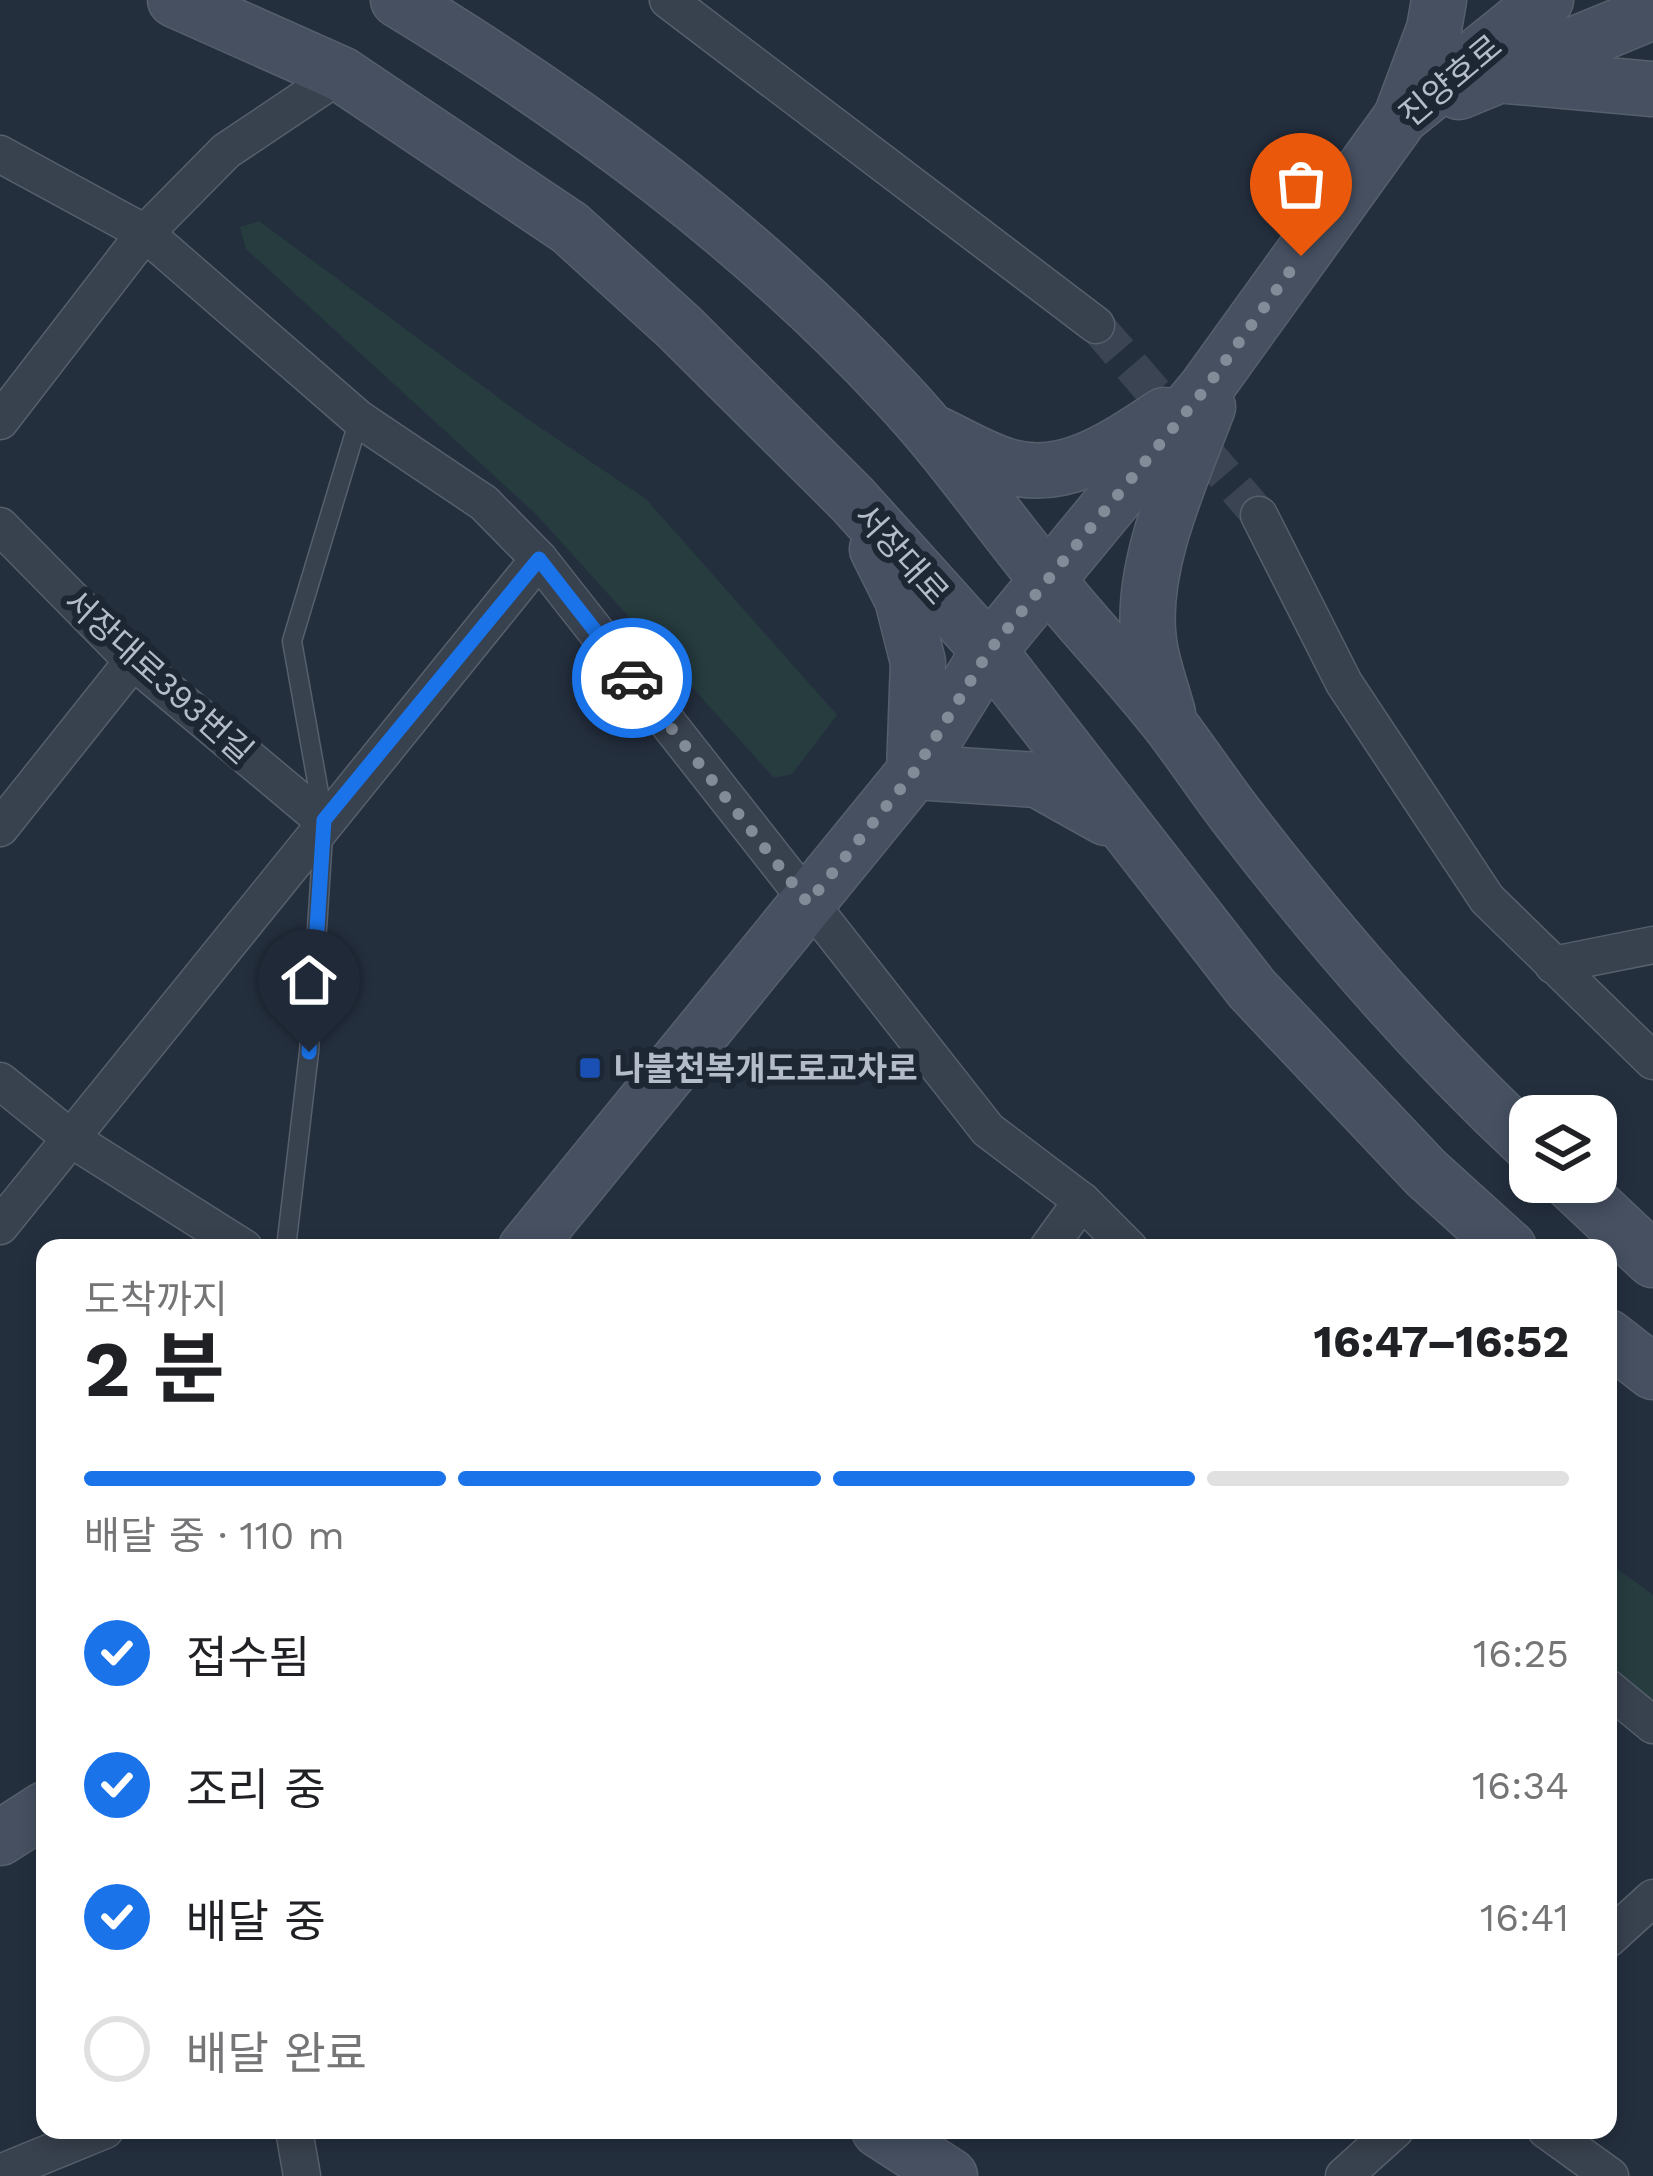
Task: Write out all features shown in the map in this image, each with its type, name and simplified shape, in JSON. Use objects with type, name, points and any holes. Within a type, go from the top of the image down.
[{"type":"street","name":"서장대로","points":[[175,0],[340,74],[570,228],[750,392],[989,651],[1252,989],[1426,1173],[1499,1239]]},
{"type":"street","points":[[398,0],[532,84],[637,159],[739,240],[838,332],[927,429],[1171,726],[1234,814],[1324,925],[1509,1126]]},
{"type":"street","points":[[668,0],[1096,325]]},
{"type":"street","points":[[1401,116],[1434,29],[1438,0]]},
{"type":"street","name":"진양호로","points":[[533,1239],[914,772],[989,651],[1216,374],[1401,116],[1546,0]]},
{"type":"street","points":[[1401,116],[1653,12]]},
{"type":"street","points":[[0,421],[145,232],[226,151],[340,74]]},
{"type":"street","points":[[1500,75],[1653,89]]},
{"type":"street","points":[[0,154],[145,232],[359,419],[484,503],[539,559],[988,1130],[1082,1201],[1120,1239]]},
{"type":"street","points":[[927,429],[1010,467],[1060,468],[1102,456],[1216,374]]},
{"type":"street","points":[[1171,726],[1149,639],[1154,563],[1216,374]]},
{"type":"street","points":[[852,499],[902,599],[918,662],[914,772],[1038,780],[1129,831]]},
{"type":"street","points":[[1258,515],[1344,683],[1486,899],[1653,1061]]},
{"type":"street","name":"서장대로393번길","points":[[0,526],[133,661],[324,820]]},
{"type":"street","points":[[0,1226],[539,559]]},
{"type":"street","points":[[0,828],[133,661]]},
{"type":"street","points":[[1553,965],[1653,945]]},
{"type":"street","points":[[0,1081],[73,1140],[230,1239]]},
{"type":"street","points":[[1055,1239],[1082,1201]]},
{"type":"street","points":[[1592,1203],[1653,1260]]},
{"type":"street","points":[[1617,1344],[1653,1372]]},
{"type":"street","points":[[1617,1695],[1653,1725]]},
{"type":"street","points":[[0,1838],[36,1815]]},
{"type":"street","points":[[1617,1931],[1653,1898]]},
{"type":"street","points":[[0,2173],[83,2139]]},
{"type":"street","points":[[296,2139],[302,2176]]},
{"type":"street","points":[[894,2139],[933,2162]]},
{"type":"street","points":[[1344,2176],[1385,2139]]},
{"type":"street","points":[[1559,2139],[1610,2176]]},
{"type":"lane","points":[[287,1239],[309,1052],[324,820],[292,641],[359,419]]},
{"type":"green space","points":[[259,221],[526,418],[646,499],[837,715],[792,774],[774,778],[536,514],[246,249],[240,227]]},
{"type":"green space","points":[[1617,1569],[1653,1595],[1653,1721],[1617,1694]]},
{"type":"tunnel","points":[[1096,325],[1259,515]]},
{"type":"way so far","points":[[632,678],[808,903],[914,772],[989,651],[1206,388],[1301,256]]},
{"type":"place","name":"나불천복개도로교차로","points":[[590,1068]]},
{"type":"route","points":[[309,1052],[324,820],[539,559],[632,678]]}]
